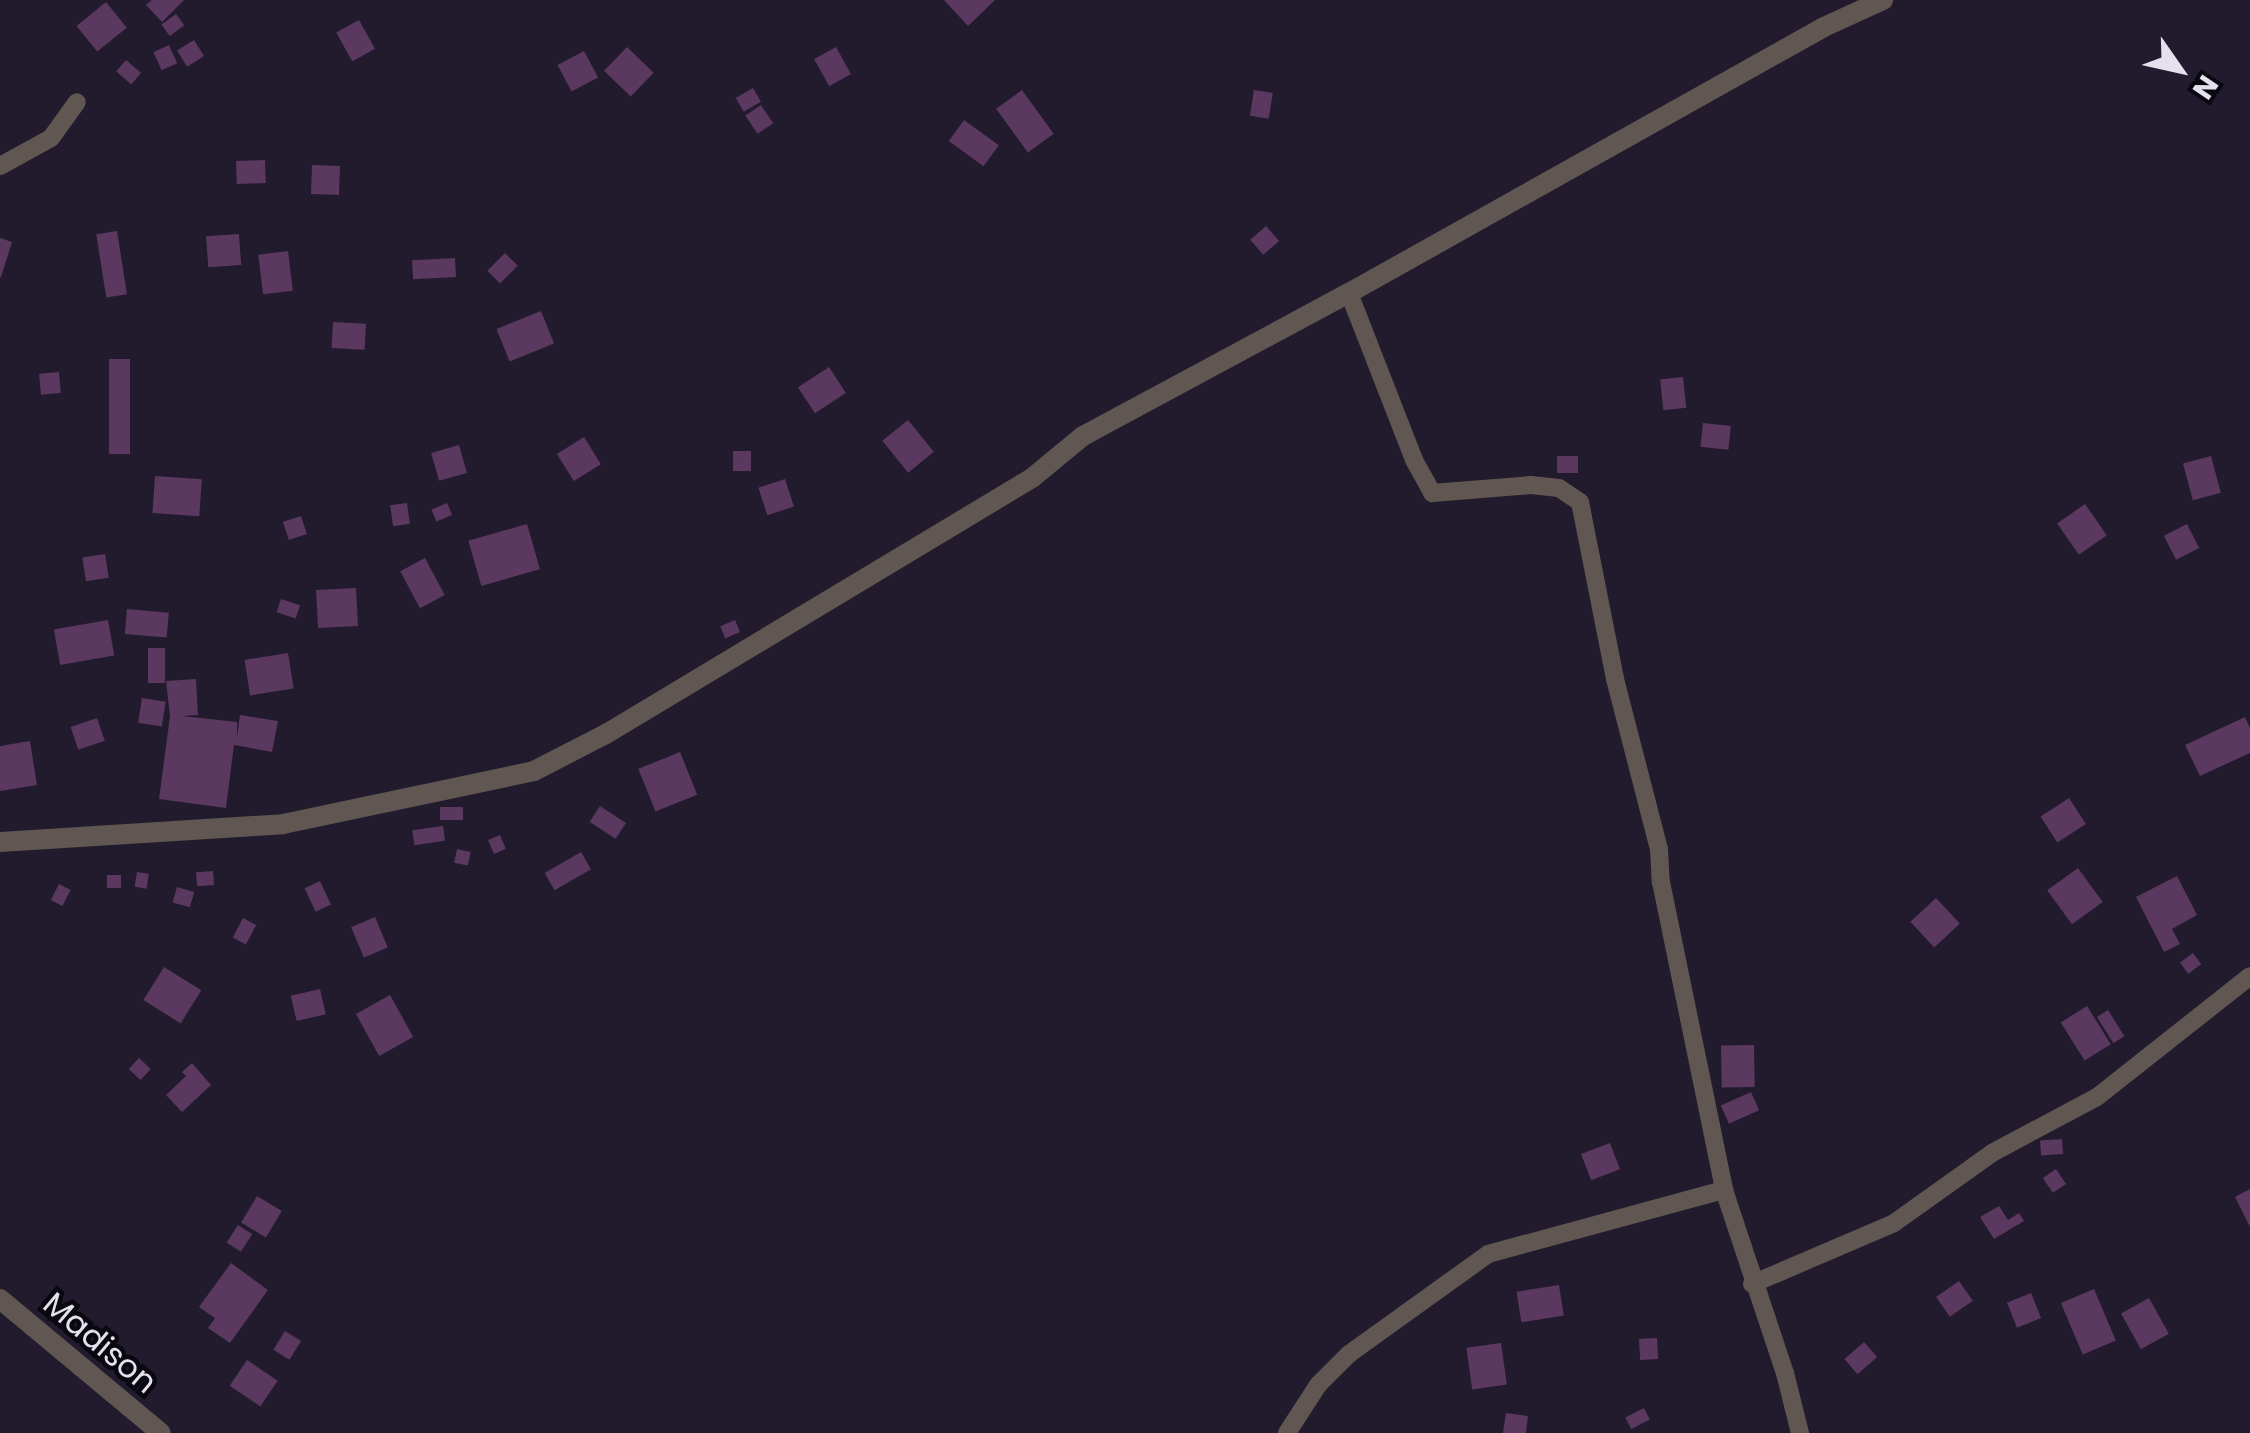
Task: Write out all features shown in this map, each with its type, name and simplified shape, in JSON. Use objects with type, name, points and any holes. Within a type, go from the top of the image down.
[{"type":"street","points":[[0,842],[283,824],[534,771],[606,734],[1032,478],[1083,436],[1350,293],[1824,27],[1883,0]]},
{"type":"street","points":[[0,166],[51,138],[77,102]]},
{"type":"street","points":[[1350,293],[1414,460],[1432,492],[1531,485],[1560,488],[1580,502],[1615,679],[1658,850],[1661,882],[1724,1190],[1752,1284],[1785,1373],[1800,1433]]},
{"type":"street","points":[[1752,1284],[1894,1223],[1992,1153],[2097,1097],[2250,976]]},
{"type":"street","points":[[1287,1433],[1318,1385],[1348,1354],[1488,1254],[1724,1190]]},
{"type":"street","name":"Madison","points":[[0,1299],[161,1433]]},
{"type":"building","points":[[152,0],[184,0],[162,22],[146,5]]},
{"type":"building","points":[[944,0],[995,0],[968,26]]},
{"type":"building","points":[[106,2],[127,28],[97,52],[76,26]]},
{"type":"building","points":[[176,14],[184,25],[170,36],[161,25]]},
{"type":"building","points":[[359,20],[375,49],[352,61],[336,33]]},
{"type":"building","points":[[194,40],[204,56],[187,67],[177,51]]},
{"type":"building","points":[[169,45],[177,63],[162,70],[153,52]]},
{"type":"building","points":[[627,47],[654,73],[631,96],[604,71]]},
{"type":"building","points":[[836,47],[851,74],[829,86],[814,59]]},
{"type":"building","points":[[584,51],[598,77],[572,92],[558,65]]},
{"type":"building","points":[[126,60],[141,73],[131,84],[116,71]]},
{"type":"building","points":[[753,88],[761,102],[744,112],[736,98]]},
{"type":"building","points":[[1022,90],[1054,134],[1028,152],[996,109]]},
{"type":"building","points":[[1254,90],[1273,93],[1269,119],[1250,116]]},
{"type":"building","points":[[761,105],[773,123],[758,134],[745,116]]},
{"type":"building","points":[[964,120],[999,145],[984,166],[949,141]]},
{"type":"building","points":[[265,160],[266,183],[237,184],[236,161]]},
{"type":"building","points":[[312,165],[340,166],[339,195],[311,194]]},
{"type":"building","points":[[1266,226],[1279,241],[1263,255],[1250,240]]},
{"type":"building","points":[[117,231],[127,294],[106,297],[96,234]]},
{"type":"building","points":[[239,234],[241,265],[208,267],[206,236]]},
{"type":"building","points":[[0,238],[12,242],[1,277],[0,277]]},
{"type":"building","points":[[288,251],[293,291],[263,294],[258,255]]},
{"type":"building","points":[[505,253],[518,266],[500,283],[487,271]]},
{"type":"building","points":[[455,258],[456,277],[413,279],[412,260]]},
{"type":"building","points":[[541,311],[554,343],[510,361],[496,329]]},
{"type":"building","points":[[333,322],[366,324],[365,350],[332,348]]},
{"type":"building","points":[[109,359],[130,359],[130,454],[109,454]]},
{"type":"building","points":[[829,367],[846,393],[815,413],[798,387]]},
{"type":"building","points":[[59,372],[61,393],[41,395],[39,374]]},
{"type":"building","points":[[1683,377],[1686,408],[1663,410],[1660,379]]},
{"type":"building","points":[[908,420],[934,452],[908,473],[882,441]]},
{"type":"building","points":[[1703,423],[1731,426],[1728,450],[1700,447]]},
{"type":"building","points":[[584,437],[601,464],[574,481],[557,454]]},
{"type":"building","points":[[459,445],[467,473],[439,481],[431,453]]},
{"type":"building","points":[[733,451],[751,451],[751,471],[733,471]]},
{"type":"building","points":[[1557,456],[1578,456],[1578,473],[1557,473]]},
{"type":"building","points":[[2211,456],[2221,493],[2193,500],[2183,464]]},
{"type":"building","points":[[155,476],[202,479],[199,516],[152,513]]},
{"type":"building","points":[[785,479],[794,507],[767,515],[758,488]]},
{"type":"building","points":[[407,503],[410,524],[393,526],[390,505]]},
{"type":"building","points":[[447,503],[452,515],[436,522],[431,510]]},
{"type":"building","points":[[2085,504],[2107,535],[2079,555],[2057,524]]},
{"type":"building","points":[[301,516],[307,534],[289,540],[283,522]]},
{"type":"building","points":[[527,524],[540,569],[481,586],[468,541]]},
{"type":"building","points":[[2187,524],[2199,548],[2176,560],[2164,536]]},
{"type":"building","points":[[105,554],[109,578],[86,581],[82,558]]},
{"type":"building","points":[[425,558],[445,595],[420,608],[400,571]]},
{"type":"building","points":[[356,588],[358,626],[318,628],[316,590]]},
{"type":"building","points":[[281,599],[300,605],[296,618],[277,612]]},
{"type":"building","points":[[127,609],[169,613],[167,638],[125,634]]},
{"type":"building","points":[[108,620],[114,655],[60,665],[54,630]]},
{"type":"building","points":[[735,620],[740,632],[725,638],[720,626]]},
{"type":"building","points":[[148,648],[165,648],[165,683],[148,683]]},
{"type":"building","points":[[288,653],[294,689],[250,695],[245,660]]},
{"type":"building","points":[[196,679],[198,715],[182,716],[237,722],[237,737],[240,715],[278,721],[272,752],[234,745],[226,808],[159,799],[170,716],[166,681]]},
{"type":"building","points":[[142,698],[166,702],[162,726],[138,723]]},
{"type":"building","points":[[2245,717],[2250,728],[2250,753],[2200,776],[2185,745]]},
{"type":"building","points":[[97,718],[105,741],[78,750],[71,727]]},
{"type":"building","points":[[30,741],[37,785],[0,791],[0,746]]},
{"type":"building","points":[[680,752],[697,795],[656,812],[638,769]]},
{"type":"building","points":[[2069,798],[2086,824],[2057,843],[2040,817]]},
{"type":"building","points":[[600,806],[626,823],[616,839],[590,822]]},
{"type":"building","points":[[440,807],[463,807],[463,820],[440,820]]},
{"type":"building","points":[[443,826],[445,841],[414,845],[412,830]]},
{"type":"building","points":[[500,835],[506,849],[494,854],[488,840]]},
{"type":"building","points":[[457,849],[471,852],[468,866],[454,863]]},
{"type":"building","points":[[581,852],[591,869],[555,890],[545,873]]},
{"type":"building","points":[[2078,868],[2103,902],[2072,924],[2047,890]]},
{"type":"building","points":[[213,871],[214,885],[197,886],[196,872]]},
{"type":"building","points":[[137,872],[149,874],[147,889],[135,887]]},
{"type":"building","points":[[107,875],[121,875],[121,888],[107,888]]},
{"type":"building","points":[[2177,876],[2197,915],[2172,929],[2180,944],[2164,952],[2136,897]]},
{"type":"building","points":[[320,881],[331,905],[316,912],[305,888]]},
{"type":"building","points":[[59,884],[71,890],[62,906],[51,900]]},
{"type":"building","points":[[177,887],[194,892],[190,907],[173,902]]},
{"type":"building","points":[[1936,898],[1960,924],[1934,947],[1910,922]]},
{"type":"building","points":[[375,917],[388,947],[364,958],[351,927]]},
{"type":"building","points":[[243,918],[256,925],[246,944],[233,937]]},
{"type":"building","points":[[2193,953],[2201,964],[2188,974],[2180,962]]},
{"type":"building","points":[[164,967],[201,990],[181,1023],[143,1000]]},
{"type":"building","points":[[320,989],[326,1014],[297,1021],[291,996]]},
{"type":"building","points":[[390,995],[413,1037],[379,1056],[356,1014]]},
{"type":"building","points":[[2087,1006],[2111,1044],[2085,1061],[2061,1022]]},
{"type":"building","points":[[2108,1010],[2124,1036],[2113,1043],[2097,1017]]},
{"type":"building","points":[[1754,1045],[1755,1087],[1722,1088],[1721,1046]]},
{"type":"building","points":[[139,1058],[151,1069],[140,1080],[129,1069]]},
{"type":"building","points":[[192,1063],[211,1085],[182,1112],[166,1095],[186,1076],[182,1072]]},
{"type":"building","points":[[1751,1092],[1759,1110],[1729,1124],[1721,1105]]},
{"type":"building","points":[[2062,1139],[2063,1154],[2041,1155],[2040,1141]]},
{"type":"building","points":[[1610,1143],[1620,1169],[1591,1180],[1581,1154]]},
{"type":"building","points":[[2056,1169],[2066,1184],[2053,1193],[2043,1178]]},
{"type":"building","points":[[2250,1189],[2250,1227],[2235,1197]]},
{"type":"building","points":[[257,1196],[282,1211],[266,1238],[241,1223]]},
{"type":"building","points":[[1999,1206],[2008,1220],[2019,1213],[2024,1221],[1994,1239],[1980,1217]]},
{"type":"building","points":[[238,1225],[252,1234],[241,1252],[227,1243]]},
{"type":"building","points":[[231,1263],[268,1290],[230,1343],[208,1328],[215,1318],[199,1307]]},
{"type":"building","points":[[1959,1281],[1973,1301],[1950,1317],[1936,1297]]},
{"type":"building","points":[[1559,1285],[1564,1316],[1521,1322],[1517,1292]]},
{"type":"building","points":[[2094,1289],[2116,1341],[2083,1355],[2061,1303]]},
{"type":"building","points":[[2031,1293],[2041,1318],[2017,1328],[2007,1303]]},
{"type":"building","points":[[2149,1298],[2169,1334],[2141,1349],[2121,1314]]},
{"type":"building","points":[[285,1331],[301,1341],[289,1360],[273,1350]]},
{"type":"building","points":[[1657,1338],[1658,1359],[1640,1360],[1639,1339]]},
{"type":"building","points":[[1864,1342],[1877,1357],[1857,1374],[1844,1359]]},
{"type":"building","points":[[1501,1343],[1507,1385],[1472,1389],[1466,1348]]},
{"type":"building","points":[[247,1360],[278,1381],[260,1406],[230,1386]]},
{"type":"building","points":[[1644,1408],[1650,1420],[1631,1429],[1625,1418]]},
{"type":"building","points":[[1506,1413],[1528,1416],[1526,1433],[1503,1433]]}]
